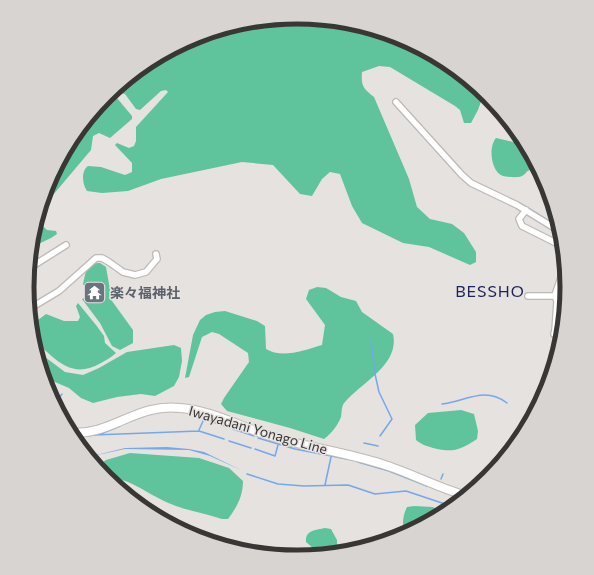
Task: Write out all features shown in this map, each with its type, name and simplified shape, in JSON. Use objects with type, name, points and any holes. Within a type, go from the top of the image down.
[{"type":"main road","name":"Iwayadani Yonago Line","points":[[77,433],[94,432],[104,429],[151,409],[165,407],[193,409],[286,440],[381,464],[461,494]]},
{"type":"street","points":[[396,102],[467,180],[526,210],[553,227]]},
{"type":"street","points":[[526,210],[519,219],[522,226],[556,243]]},
{"type":"street","points":[[35,265],[66,245]]},
{"type":"street","points":[[34,306],[59,291],[96,258],[109,262],[123,272],[139,274],[150,268],[157,259],[156,254]]},
{"type":"street","points":[[557,330],[554,332],[556,296],[560,277]]},
{"type":"street","points":[[528,296],[556,296]]},
{"type":"green space","points":[[297,24],[331,26],[382,38],[414,51],[429,59],[457,78],[482,100],[471,123],[464,123],[460,110],[455,106],[390,67],[379,66],[362,72],[362,81],[367,91],[374,97],[409,179],[417,207],[430,219],[452,224],[464,233],[476,252],[476,262],[470,265],[429,247],[403,243],[362,223],[352,206],[340,174],[330,172],[322,179],[312,196],[300,194],[273,165],[242,162],[161,179],[128,191],[102,193],[87,191],[84,185],[83,174],[88,166],[101,167],[125,175],[132,172],[132,163],[115,145],[117,143],[129,148],[134,146],[136,141],[136,127],[168,92],[166,90],[161,91],[140,110],[136,109],[125,94],[119,93],[151,68],[180,51],[212,38],[263,26]]},
{"type":"green space","points":[[118,94],[117,98],[132,116],[132,119],[110,138],[99,133],[93,136],[91,150],[49,197],[61,171],[78,141],[99,114]]},
{"type":"green space","points":[[496,138],[517,143],[534,172],[530,170],[520,177],[503,176],[499,174],[493,165],[492,159],[492,147]]},
{"type":"green space","points":[[41,225],[47,230],[56,231],[57,234],[38,244]]},
{"type":"green space","points":[[95,263],[100,263],[106,267],[112,301],[133,330],[133,343],[120,350],[112,346],[100,323],[82,299],[86,297],[93,301],[101,295],[99,289],[96,287],[83,285],[89,267]]},
{"type":"green space","points":[[317,287],[326,288],[341,297],[356,301],[362,312],[393,334],[394,345],[391,355],[385,364],[344,404],[338,423],[332,432],[324,439],[227,411],[221,404],[249,362],[248,353],[219,334],[212,332],[202,337],[189,377],[185,378],[193,335],[200,320],[206,315],[215,312],[225,311],[257,321],[265,326],[266,349],[272,352],[294,353],[322,345],[325,325],[306,299],[309,290]]},
{"type":"green space","points":[[78,303],[104,336],[105,343],[116,353],[90,368],[71,368],[63,364],[40,346],[36,325],[38,320],[46,314],[64,321],[78,321],[80,317],[76,306]]},
{"type":"green space","points":[[174,345],[181,348],[182,361],[179,377],[174,386],[155,396],[141,394],[117,397],[93,403],[81,398],[69,388],[51,380],[44,361],[45,357],[65,372],[83,375],[99,368],[127,352]]},
{"type":"green space","points":[[461,410],[474,414],[478,431],[477,439],[456,450],[433,448],[416,440],[415,425],[428,413]]},
{"type":"green space","points":[[130,453],[199,458],[229,468],[243,481],[242,492],[239,501],[228,519],[222,519],[177,506],[130,483],[116,479],[101,463],[106,460]]},
{"type":"green space","points":[[407,507],[433,507],[436,509],[436,512],[404,529],[403,522]]},
{"type":"green space","points":[[325,528],[331,529],[337,540],[337,548],[315,550],[306,542],[307,535],[315,530]]},
{"type":"water","points":[[167,447],[189,449],[204,452],[243,471],[210,456],[189,450],[125,449],[94,455],[125,448]]},
{"type":"waterway","points":[[528,208],[553,223]]},
{"type":"waterway","points":[[371,340],[375,374],[379,392],[392,419],[380,436]]},
{"type":"waterway","points":[[59,398],[62,394]]},
{"type":"waterway","points":[[442,404],[483,395],[499,398],[507,403]]},
{"type":"waterway","points":[[199,430],[204,419],[228,427]]},
{"type":"waterway","points":[[98,435],[120,426]]},
{"type":"waterway","points":[[233,429],[254,436]]},
{"type":"waterway","points":[[80,437],[94,435],[199,431],[224,439]]},
{"type":"waterway","points":[[258,438],[295,449],[347,459]]},
{"type":"waterway","points":[[229,441],[251,448]]},
{"type":"waterway","points":[[364,443],[378,446]]},
{"type":"waterway","points":[[255,449],[275,456],[278,445]]},
{"type":"waterway","points":[[325,485],[331,457]]},
{"type":"waterway","points":[[358,462],[389,471],[427,486]]},
{"type":"waterway","points":[[247,474],[278,484],[304,486],[348,485],[375,494],[406,491],[445,504]]},
{"type":"waterway","points":[[441,479],[443,474]]},
{"type":"place","name":"楽々福神社","points":[[94,293]]},
{"type":"district","name":"BESSHO","points":[[490,291]]}]
